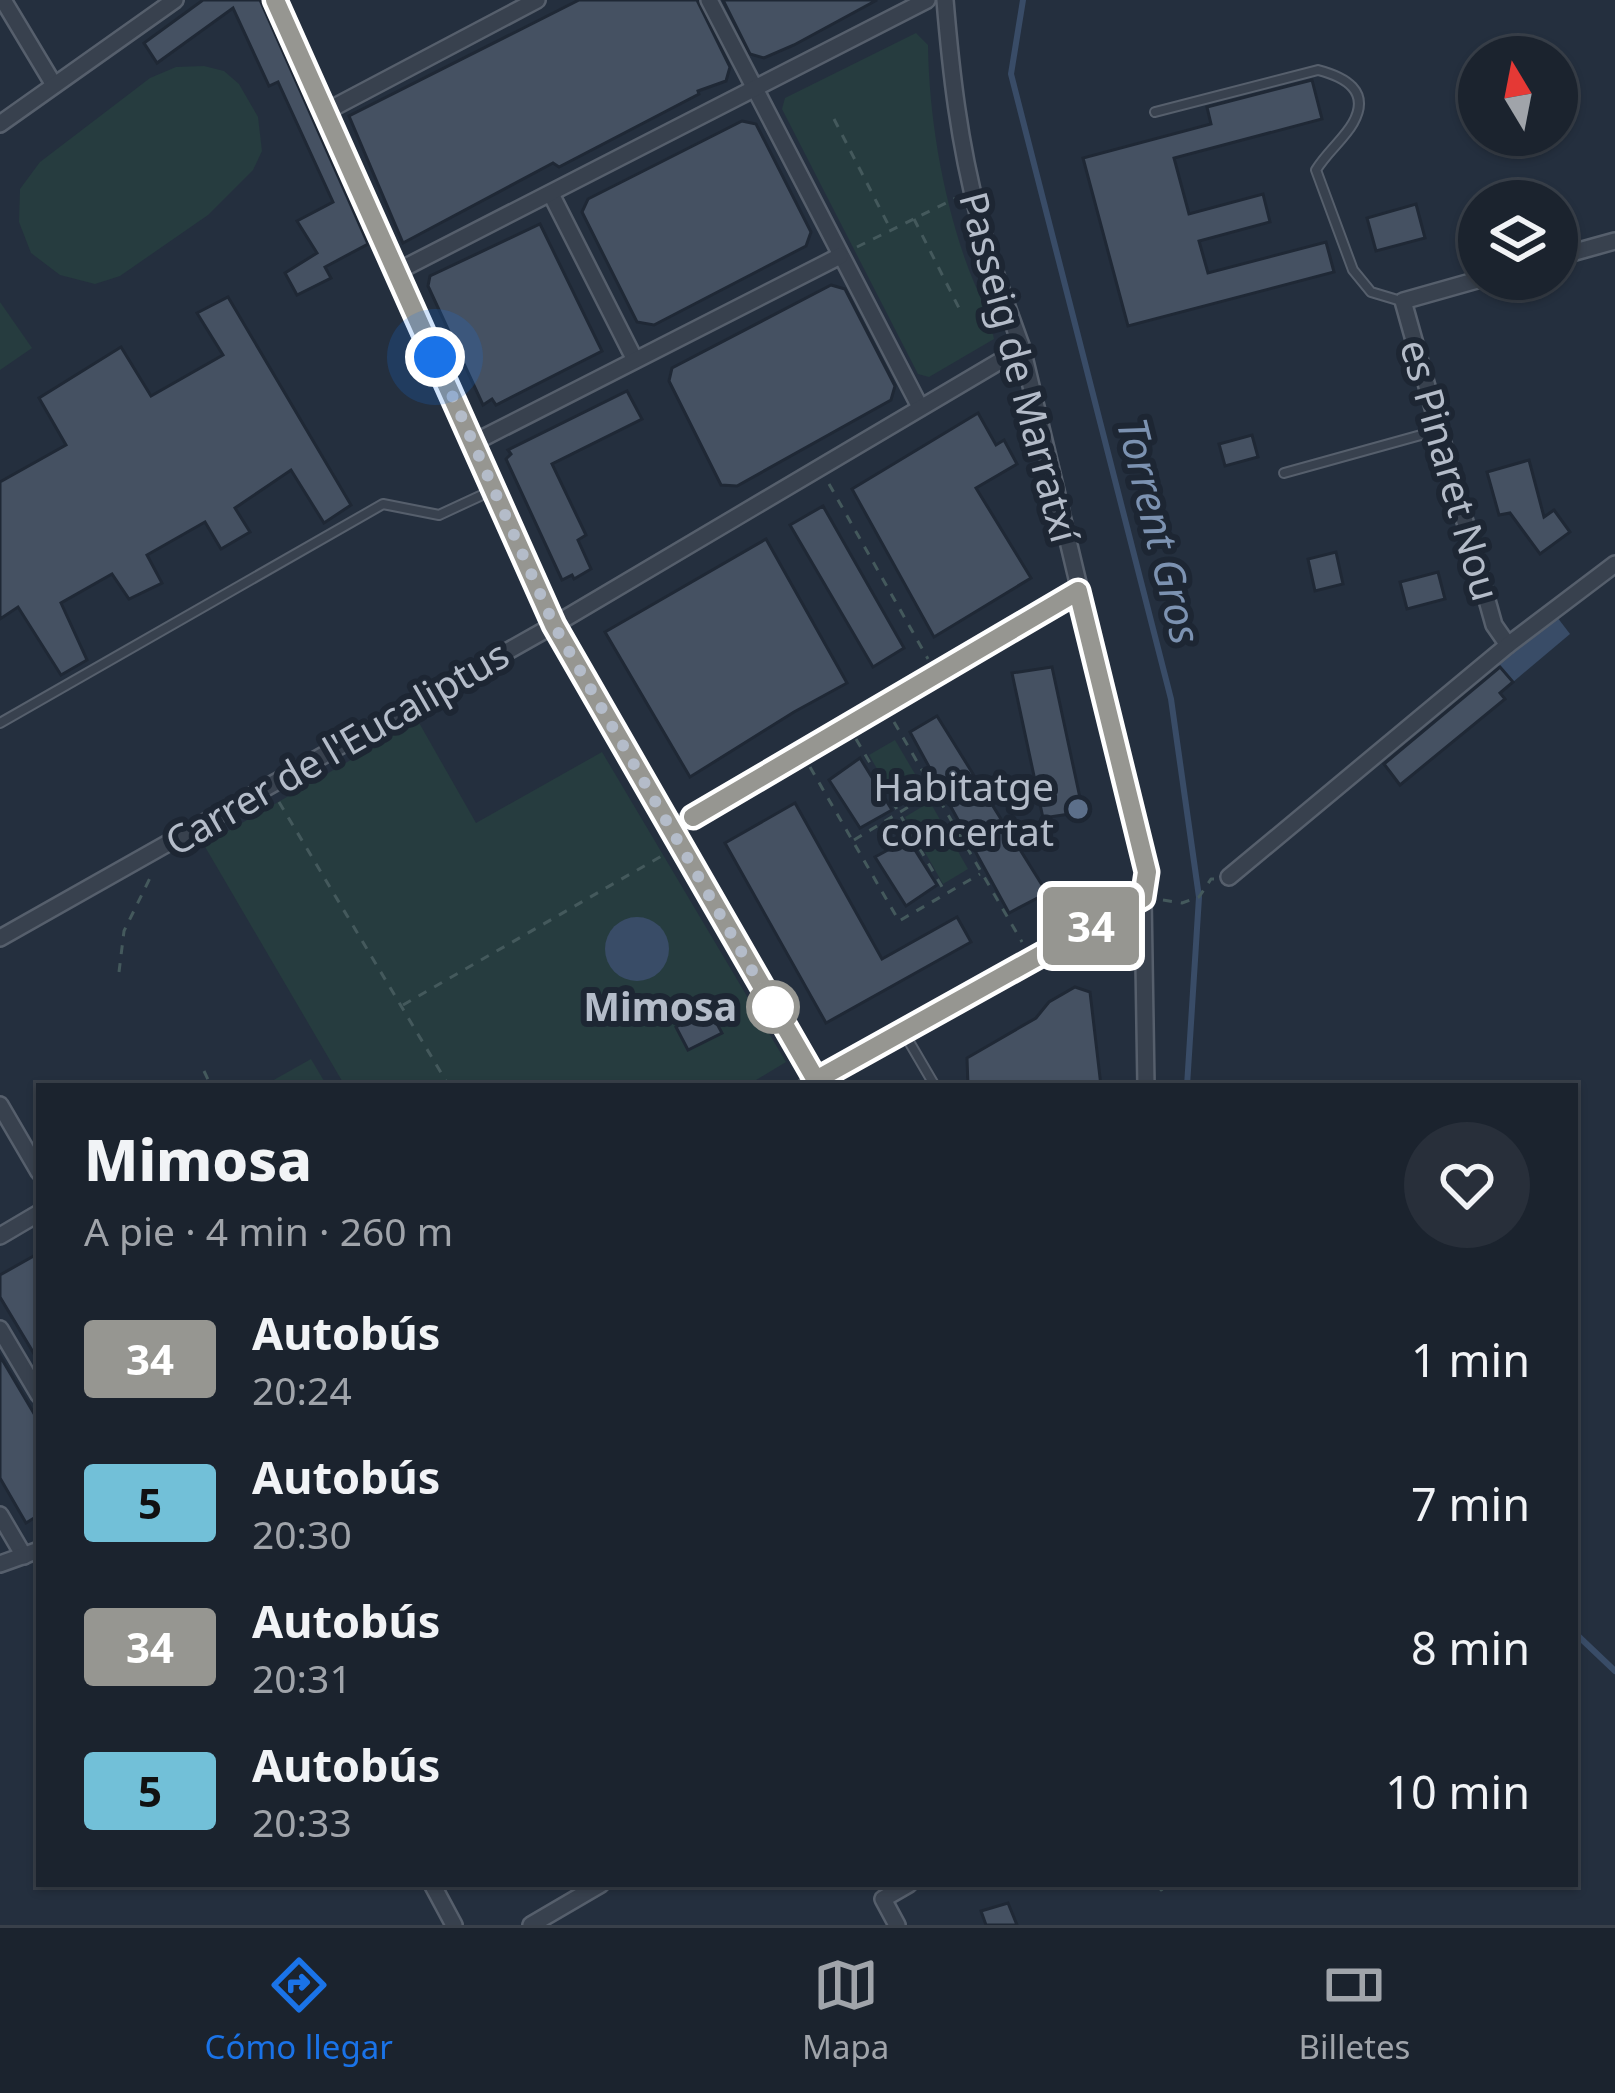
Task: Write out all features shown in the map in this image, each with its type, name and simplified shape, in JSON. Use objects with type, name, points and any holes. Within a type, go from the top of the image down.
[{"type":"street","points":[[3,0],[54,85]]},
{"type":"street","points":[[0,124],[175,0]]},
{"type":"street","points":[[274,0],[554,625],[813,1083]]},
{"type":"street","points":[[325,112],[537,0]]},
{"type":"street","points":[[709,0],[920,407]]},
{"type":"street","points":[[396,272],[927,0]]},
{"type":"street","name":"Passeig de Marratxí","points":[[945,0],[952,85],[972,190],[1022,348],[1147,872],[1143,898],[1146,1083]]},
{"type":"street","points":[[551,194],[635,360]]},
{"type":"street","points":[[1578,251],[1615,241]]},
{"type":"street","points":[[473,443],[839,256]]},
{"type":"street","name":"es Pinaret Nou","points":[[1458,285],[1403,301],[1494,625],[1508,645]]},
{"type":"street","name":"Carrer de l'Eucaliptus","points":[[0,938],[554,625],[1022,348]]},
{"type":"street","name":"es Pinaret Nou","points":[[1229,878],[1508,645],[1615,564]]},
{"type":"street","points":[[675,837],[802,753],[1078,591]]},
{"type":"street","points":[[816,1083],[1143,898]]},
{"type":"street","points":[[0,1105],[36,1167]]},
{"type":"street","points":[[0,1236],[36,1215]]},
{"type":"street","points":[[0,1329],[36,1391]]},
{"type":"street","points":[[0,1515],[32,1553],[0,1564]]},
{"type":"street","points":[[434,1887],[454,1925]]},
{"type":"street","points":[[530,1925],[597,1887]]},
{"type":"street","points":[[897,1925],[884,1899],[904,1887]]},
{"type":"lane","points":[[1155,112],[1318,70],[1350,82],[1358,101],[1352,125],[1316,170],[1353,270],[1371,292],[1403,301]]},
{"type":"lane","points":[[1284,472],[1439,430]]},
{"type":"lane","points":[[0,723],[383,505],[439,515],[494,490]]},
{"type":"lane","points":[[903,1032],[932,1083]]},
{"type":"path","points":[[834,119],[891,230]]},
{"type":"path","points":[[839,256],[972,190]]},
{"type":"path","points":[[914,219],[962,314]]},
{"type":"path","points":[[819,467],[936,674]]},
{"type":"path","points":[[884,705],[1032,959]]},
{"type":"path","points":[[848,725],[946,893]]},
{"type":"path","points":[[802,753],[898,921],[982,873]]},
{"type":"path","points":[[268,785],[447,1083]]},
{"type":"path","points":[[853,841],[934,792]]},
{"type":"path","points":[[401,1006],[675,837]]},
{"type":"path","points":[[118,972],[124,931],[150,880],[155,851]]},
{"type":"path","points":[[1143,898],[1182,903],[1199,897],[1210,879],[1229,878]]},
{"type":"path","points":[[204,1071],[210,1083]]},
{"type":"path","points":[[438,1083],[445,1079]]},
{"type":"green space","points":[[916,33],[928,45],[943,181],[994,339],[929,377],[918,374],[782,109],[785,98]]},
{"type":"green space","points":[[176,67],[224,71],[239,84],[258,117],[262,151],[253,170],[208,215],[120,276],[95,284],[60,275],[31,253],[19,222],[20,189],[40,162],[150,78]]},
{"type":"green space","points":[[0,302],[32,348],[0,370]]},
{"type":"green space","points":[[418,721],[476,823],[602,752],[786,1062],[751,1083],[343,1083],[204,845]]},
{"type":"green space","points":[[895,740],[925,791],[899,807],[869,755]]},
{"type":"green space","points":[[930,802],[968,869],[943,884],[905,817]]},
{"type":"green space","points":[[311,1059],[325,1083],[268,1083]]},
{"type":"water","points":[[1557,617],[1570,634],[1513,682],[1498,664]]},
{"type":"water","points":[[637,917],[659,927],[669,949],[659,971],[637,981],[615,971],[605,949],[615,927]]},
{"type":"building","points":[[203,0],[260,0],[368,244],[325,267],[331,278],[297,295],[285,273],[317,253],[297,221],[333,202],[278,82],[269,86],[233,8],[157,63],[144,43]]},
{"type":"building","points":[[579,0],[697,0],[730,67],[726,81],[698,91],[559,167],[553,163],[403,243],[349,116]]},
{"type":"building","points":[[723,0],[877,0],[764,58],[750,54]]},
{"type":"building","points":[[1312,80],[1322,119],[1174,158],[1189,214],[1263,194],[1270,222],[1199,241],[1208,273],[1326,242],[1334,272],[1128,326],[1083,158],[1211,124],[1207,107]]},
{"type":"building","points":[[742,121],[756,124],[811,232],[806,246],[654,325],[637,322],[582,212],[588,199]]},
{"type":"building","points":[[1416,204],[1425,238],[1376,251],[1367,218]]},
{"type":"building","points":[[540,224],[602,351],[496,405],[492,399],[483,405],[428,286],[430,276]]},
{"type":"building","points":[[831,285],[845,289],[895,386],[891,400],[737,486],[721,485],[669,381],[672,368]]},
{"type":"building","points":[[228,297],[351,505],[324,523],[291,470],[235,508],[250,532],[221,549],[205,522],[147,555],[162,583],[129,599],[112,574],[61,603],[87,660],[61,675],[18,607],[0,619],[0,482],[66,445],[39,398],[121,347],[151,396],[223,355],[197,313]]},
{"type":"building","points":[[627,391],[642,419],[552,464],[586,535],[578,540],[591,569],[562,580],[506,459],[511,454],[508,450]]},
{"type":"building","points":[[978,413],[996,445],[1004,440],[1017,464],[976,488],[1031,578],[934,637],[852,489]]},
{"type":"building","points":[[1252,435],[1258,457],[1225,466],[1219,444]]},
{"type":"building","points":[[1529,460],[1544,517],[1554,510],[1570,532],[1540,554],[1510,513],[1499,515],[1487,472]]},
{"type":"building","points":[[823,506],[904,648],[873,667],[790,525]]},
{"type":"building","points":[[766,539],[847,683],[690,777],[605,632]]},
{"type":"building","points":[[1336,552],[1343,584],[1315,591],[1308,559]]},
{"type":"building","points":[[1438,572],[1445,599],[1407,609],[1400,582]]},
{"type":"building","points":[[1052,667],[1083,812],[1043,818],[1012,673]]},
{"type":"building","points":[[1500,667],[1513,682],[1500,693],[1505,699],[1400,785],[1384,764]]},
{"type":"building","points":[[937,716],[1047,893],[1009,913],[910,732]]},
{"type":"building","points":[[860,758],[892,810],[860,828],[829,780]]},
{"type":"building","points":[[795,803],[882,959],[957,917],[971,942],[826,1023],[725,843]]},
{"type":"building","points":[[908,839],[937,885],[906,906],[875,857]]},
{"type":"building","points":[[1075,987],[1090,992],[1101,1083],[968,1083],[967,1058],[1036,1018],[1049,1002]]},
{"type":"building","points":[[709,1009],[722,1033],[688,1050],[676,1027]]},
{"type":"building","points":[[36,1255],[36,1357],[0,1297],[0,1275]]},
{"type":"building","points":[[0,1356],[36,1417],[36,1517],[26,1523],[0,1478]]},
{"type":"building","points":[[1008,1903],[1017,1925],[986,1925],[981,1911]]},
{"type":"waterway","name":"Torrent Gros","points":[[1023,0],[1011,74],[1171,699],[1199,897],[1187,1083]]},
{"type":"waterway","name":"Torrent Gros","points":[[1578,1636],[1615,1671]]},
{"type":"bus line","name":"34","points":[[275,0],[554,625],[816,1080],[1143,898],[1147,872],[1078,591],[693,817]]},
{"type":"place","name":"Habitatge concertat","points":[[1078,809]]},
{"type":"place","name":"Mimosa","points":[[773,1007]]},
{"type":"route","points":[[435,357],[554,625],[773,1007]]}]
